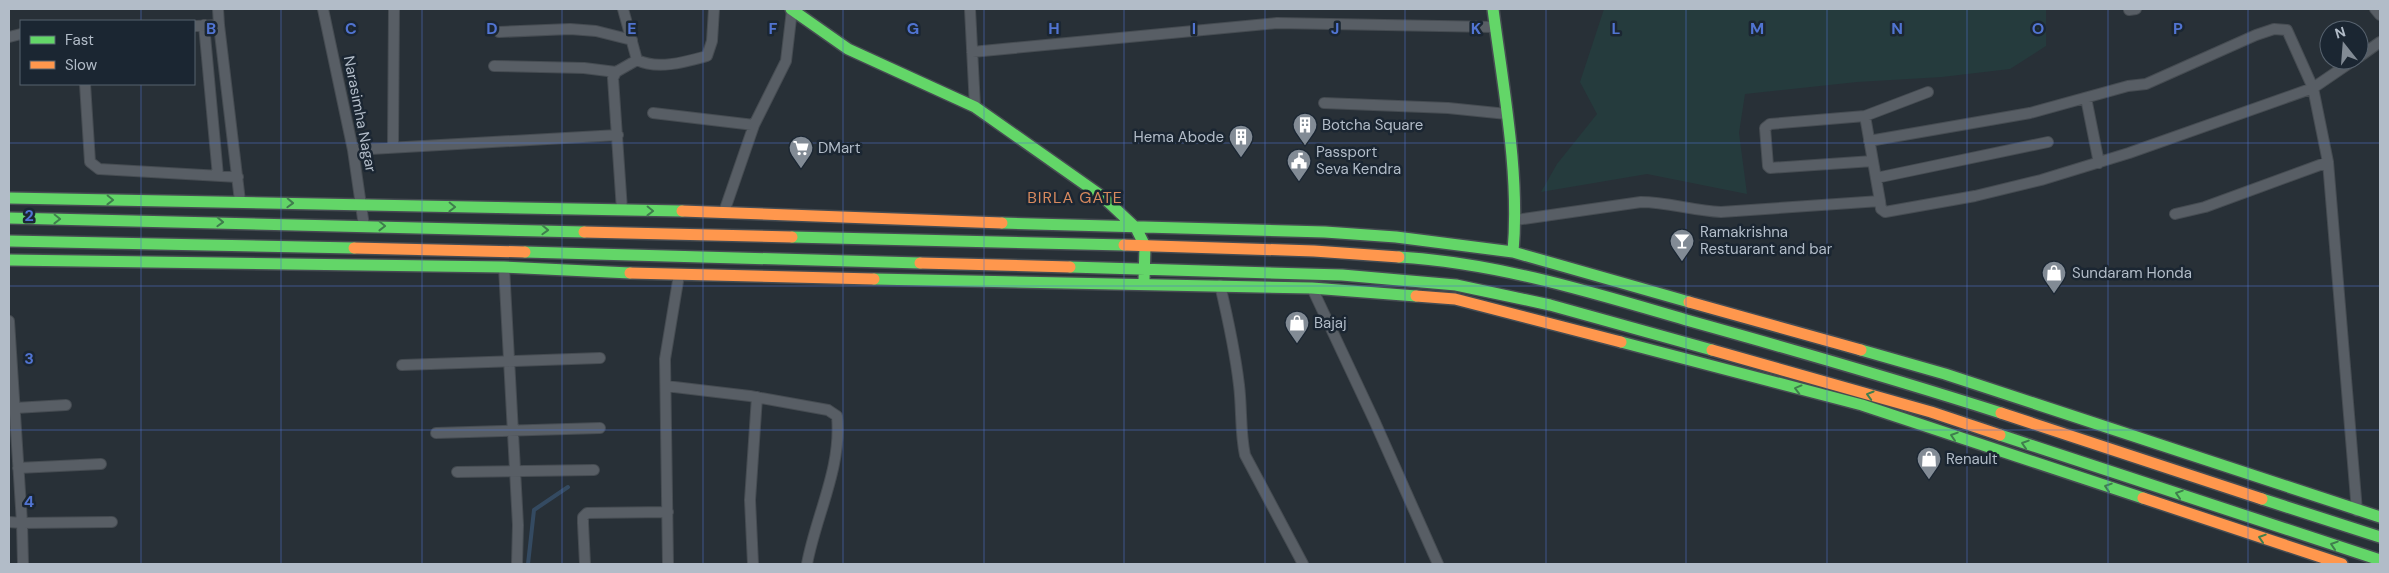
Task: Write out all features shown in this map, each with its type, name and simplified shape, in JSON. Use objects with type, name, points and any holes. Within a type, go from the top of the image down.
[{"type":"main road","points":[[794,9],[848,49],[975,107],[1103,197],[1136,228],[1145,246],[1144,284]]},
{"type":"main road","points":[[1494,9],[1494,27],[1507,114],[1516,220],[1513,252]]},
{"type":"main road","points":[[9,198],[240,201],[362,206],[724,212],[1136,228],[1325,232],[1396,237],[1513,252],[1945,374],[2380,517]]},
{"type":"main road","points":[[9,218],[1314,250],[1435,258],[1552,281],[1917,386],[2380,537]]},
{"type":"main road","points":[[9,241],[534,252],[1380,277],[1456,285],[1550,305],[1931,412],[2380,560]]},
{"type":"main road","points":[[9,260],[504,267],[679,274],[1312,288],[1455,299],[1862,405],[2342,564]]},
{"type":"street","points":[[218,9],[240,201]]},
{"type":"street","name":"Narasimha Nagar","points":[[323,9],[353,150],[364,226]]},
{"type":"street","points":[[393,148],[394,9]]},
{"type":"street","points":[[624,9],[637,60],[643,63],[670,64],[707,56],[712,41],[714,9]]},
{"type":"street","points":[[724,212],[754,125],[786,61],[794,9]]},
{"type":"street","points":[[970,9],[975,107]]},
{"type":"street","points":[[2375,9],[2380,15]]},
{"type":"street","points":[[972,52],[1277,23],[1494,27]]},
{"type":"street","points":[[218,176],[199,26],[220,24]]},
{"type":"street","points":[[1869,142],[2030,113],[2159,80],[2256,35],[2282,28],[2287,30],[2313,88],[2328,162],[2358,510]]},
{"type":"street","points":[[499,32],[570,29],[596,31],[632,40]]},
{"type":"street","points":[[2369,49],[2380,42]]},
{"type":"street","points":[[494,66],[584,68],[616,72],[637,60]]},
{"type":"street","points":[[1865,116],[1881,209],[1886,212],[1966,198],[2041,180],[2099,163],[2183,133],[2254,111],[2313,88],[2339,70]]},
{"type":"street","points":[[616,72],[612,86],[618,135],[622,210]]},
{"type":"street","points":[[85,85],[90,162],[94,167],[99,170],[238,177]]},
{"type":"street","points":[[1873,160],[1775,169],[1768,166],[1765,131],[1767,125],[1865,116],[1928,92]]},
{"type":"street","points":[[2086,98],[2099,163]]},
{"type":"street","points":[[1324,103],[1448,108],[1507,114]]},
{"type":"street","points":[[652,113],[754,125]]},
{"type":"street","points":[[353,150],[618,135]]},
{"type":"street","points":[[1876,178],[2048,142]]},
{"type":"street","points":[[2175,214],[2205,207],[2328,162]]},
{"type":"street","points":[[1516,220],[1640,202],[1656,202],[1704,212],[1721,212],[1880,201]]},
{"type":"street","points":[[504,267],[518,525],[517,564]]},
{"type":"street","points":[[668,564],[665,358],[679,274]]},
{"type":"street","points":[[1220,286],[1231,330],[1239,388],[1241,436],[1245,455],[1303,564]]},
{"type":"street","points":[[1312,288],[1374,420],[1438,564]]},
{"type":"street","points":[[9,321],[24,564]]},
{"type":"street","points":[[402,365],[600,358]]},
{"type":"street","points":[[666,386],[757,397],[828,410],[837,416],[832,474],[807,564]]},
{"type":"street","points":[[753,564],[750,500],[757,397]]},
{"type":"street","points":[[15,408],[66,404]]},
{"type":"street","points":[[436,433],[600,428]]},
{"type":"street","points":[[18,468],[101,464]]},
{"type":"street","points":[[457,472],[594,470]]},
{"type":"street","points":[[584,564],[583,517],[587,513],[668,512]]},
{"type":"street","points":[[9,522],[112,522]]},
{"type":"green space","points":[[1604,9],[2046,9],[2046,46],[2010,69],[1942,77],[1857,82],[1745,94],[1739,133],[1747,194],[1647,174],[1541,192],[1557,164],[1597,114],[1580,82]]},
{"type":"waterway","points":[[528,564],[534,510],[568,487]]},
{"type":"traffic: fast","points":[[791,9],[848,49],[975,107],[1103,197],[1136,228],[1145,246],[1144,280]]},
{"type":"traffic: fast","points":[[1493,9],[1506,100],[1512,161],[1515,222],[1513,252]]},
{"type":"traffic: fast","points":[[9,198],[682,211]]},
{"type":"traffic: fast","points":[[9,218],[584,232]]},
{"type":"traffic: fast","points":[[1002,223],[1325,232],[1396,237],[1513,252],[1689,302]]},
{"type":"traffic: fast","points":[[792,237],[1124,245]]},
{"type":"traffic: fast","points":[[9,241],[354,248]]},
{"type":"traffic: fast","points":[[525,252],[920,263]]},
{"type":"traffic: fast","points":[[1399,257],[1473,266],[1582,290],[2001,413]]},
{"type":"traffic: fast","points":[[9,260],[504,267],[630,273]]},
{"type":"traffic: fast","points":[[1070,267],[1342,275],[1456,285],[1550,305],[1712,350]]},
{"type":"traffic: fast","points":[[874,279],[1312,288],[1416,296]]},
{"type":"traffic: fast","points":[[1621,342],[1862,405],[2143,498]]},
{"type":"traffic: fast","points":[[1861,350],[1945,374],[2380,517]]},
{"type":"traffic: fast","points":[[2000,435],[2380,560]]},
{"type":"traffic: fast","points":[[2262,499],[2380,537]]},
{"type":"traffic: slow","points":[[682,211],[1002,223]]},
{"type":"traffic: slow","points":[[584,232],[792,237]]},
{"type":"traffic: slow","points":[[1124,245],[1314,251],[1399,257]]},
{"type":"traffic: slow","points":[[354,248],[525,252]]},
{"type":"traffic: slow","points":[[920,263],[1070,267]]},
{"type":"traffic: slow","points":[[630,273],[874,279]]},
{"type":"traffic: slow","points":[[1416,296],[1455,299],[1621,342]]},
{"type":"traffic: slow","points":[[1689,302],[1861,350]]},
{"type":"traffic: slow","points":[[1712,350],[1931,412],[2000,435]]},
{"type":"traffic: slow","points":[[2001,413],[2262,499]]},
{"type":"traffic: slow","points":[[2143,498],[2342,564]]},
{"type":"place","name":"Botcha Square","points":[[1305,146]]},
{"type":"place","name":"Hema Abode","points":[[1241,158]]},
{"type":"place","name":"DMart","points":[[801,169]]},
{"type":"place","name":"Passport Seva Kendra","points":[[1299,182]]},
{"type":"place","name":"Ramakrishna Restuarant and bar","points":[[1682,262]]},
{"type":"place","name":"Sundaram Honda","points":[[2054,294]]},
{"type":"place","name":"Bajaj","points":[[1297,344]]},
{"type":"place","name":"Renault","points":[[1929,480]]},
{"type":"district","name":"BIRLA GATE","points":[[1075,197]]}]
